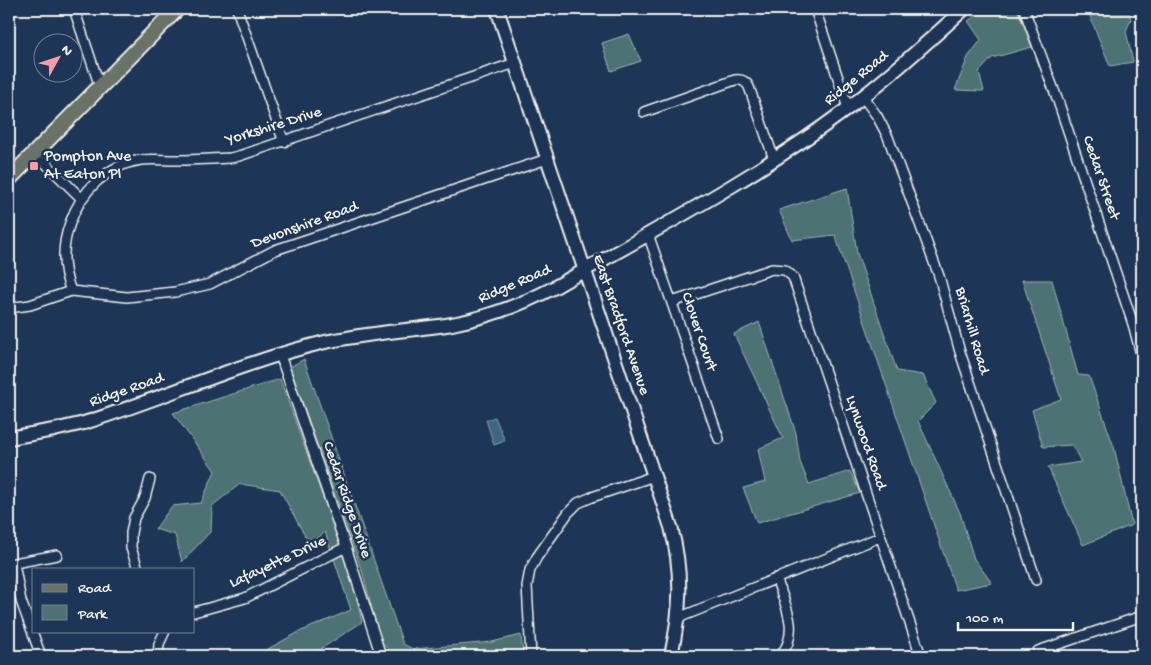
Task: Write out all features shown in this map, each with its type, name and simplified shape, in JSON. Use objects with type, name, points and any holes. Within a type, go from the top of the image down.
[{"type":"main road","points":[[9,179],[177,9]]},
{"type":"main road","name":"East Bradford Avenue","points":[[497,9],[671,527],[677,554],[680,582],[678,618],[671,656]]},
{"type":"main road","name":"Ridge Road","points":[[9,438],[84,423],[280,355],[377,332],[453,324],[491,314],[540,295],[737,183],[774,159],[863,97],[964,9]]},
{"type":"street","points":[[74,9],[100,87]]},
{"type":"street","points":[[237,9],[284,142]]},
{"type":"street","points":[[815,9],[848,108]]},
{"type":"street","name":"Cedar Street","points":[[1024,9],[1138,323],[1142,358]]},
{"type":"street","name":"Yorkshire Drive","points":[[71,291],[66,274],[65,247],[72,217],[81,198],[99,179],[114,169],[128,163],[144,160],[230,158],[284,142],[515,63]]},
{"type":"street","points":[[644,112],[735,80],[741,80],[749,87],[774,159]]},
{"type":"street","name":"Briarhill Road","points":[[863,97],[877,116],[888,137],[939,276],[960,352],[1036,580]]},
{"type":"street","points":[[34,152],[81,198]]},
{"type":"street","name":"Devonshire Road","points":[[71,291],[127,298],[156,295],[210,284],[275,250],[547,159]]},
{"type":"street","name":"Clover Court","points":[[648,234],[719,439]]},
{"type":"street","name":"Lynwood Road","points":[[672,302],[772,269],[782,269],[791,274],[880,536]]},
{"type":"street","points":[[9,308],[30,306],[71,291]]},
{"type":"street","name":"Cedar Ridge Drive","points":[[280,355],[381,656]]},
{"type":"street","points":[[531,656],[527,586],[530,570],[537,557],[568,513],[578,503],[654,476]]},
{"type":"street","points":[[138,568],[131,548],[131,533],[134,518],[145,498],[150,479]]},
{"type":"street","points":[[678,618],[880,536],[921,656]]},
{"type":"street","name":"Lafayette Drive","points":[[195,612],[245,598],[346,547]]},
{"type":"street","points":[[32,631],[11,563],[57,555]]},
{"type":"street","points":[[776,578],[790,620],[791,629],[789,642],[780,656]]},
{"type":"street","points":[[1038,651],[1142,616]]},
{"type":"street","points":[[32,632],[41,656]]},
{"type":"street","points":[[158,656],[159,644],[165,632]]},
{"type":"green space","points":[[985,9],[1017,9],[1032,47],[992,58],[979,72],[984,91],[955,90],[968,57],[981,40],[968,21]]},
{"type":"green space","points":[[1087,9],[1127,9],[1131,19],[1126,31],[1133,62],[1110,66]]},
{"type":"green space","points":[[629,34],[641,61],[611,71],[602,43]]},
{"type":"green space","points":[[847,188],[857,253],[897,371],[923,375],[936,403],[918,421],[960,513],[974,559],[992,583],[956,590],[835,235],[792,240],[779,210]]},
{"type":"green space","points":[[1022,280],[1052,280],[1078,375],[1089,376],[1114,447],[1132,525],[1083,545],[1048,467],[1081,462],[1072,445],[1043,447],[1032,410],[1061,399]]},
{"type":"green space","points":[[759,322],[796,433],[800,462],[809,484],[850,471],[860,493],[757,523],[743,488],[765,482],[758,449],[783,438],[734,334]]},
{"type":"green space","points":[[304,359],[403,644],[413,649],[492,642],[521,635],[523,653],[510,656],[394,656],[380,640],[363,574],[290,367]]},
{"type":"green space","points":[[280,379],[339,542],[357,598],[362,622],[310,656],[255,656],[299,632],[351,610],[325,532],[310,545],[280,490],[240,484],[212,506],[211,531],[182,562],[175,535],[155,529],[172,506],[201,503],[215,471],[173,413]]},
{"type":"water","points":[[495,417],[505,441],[494,445],[486,420]]},
{"type":"place","name":"Pompton Ave At Eaton Pl","points":[[34,166]]}]
